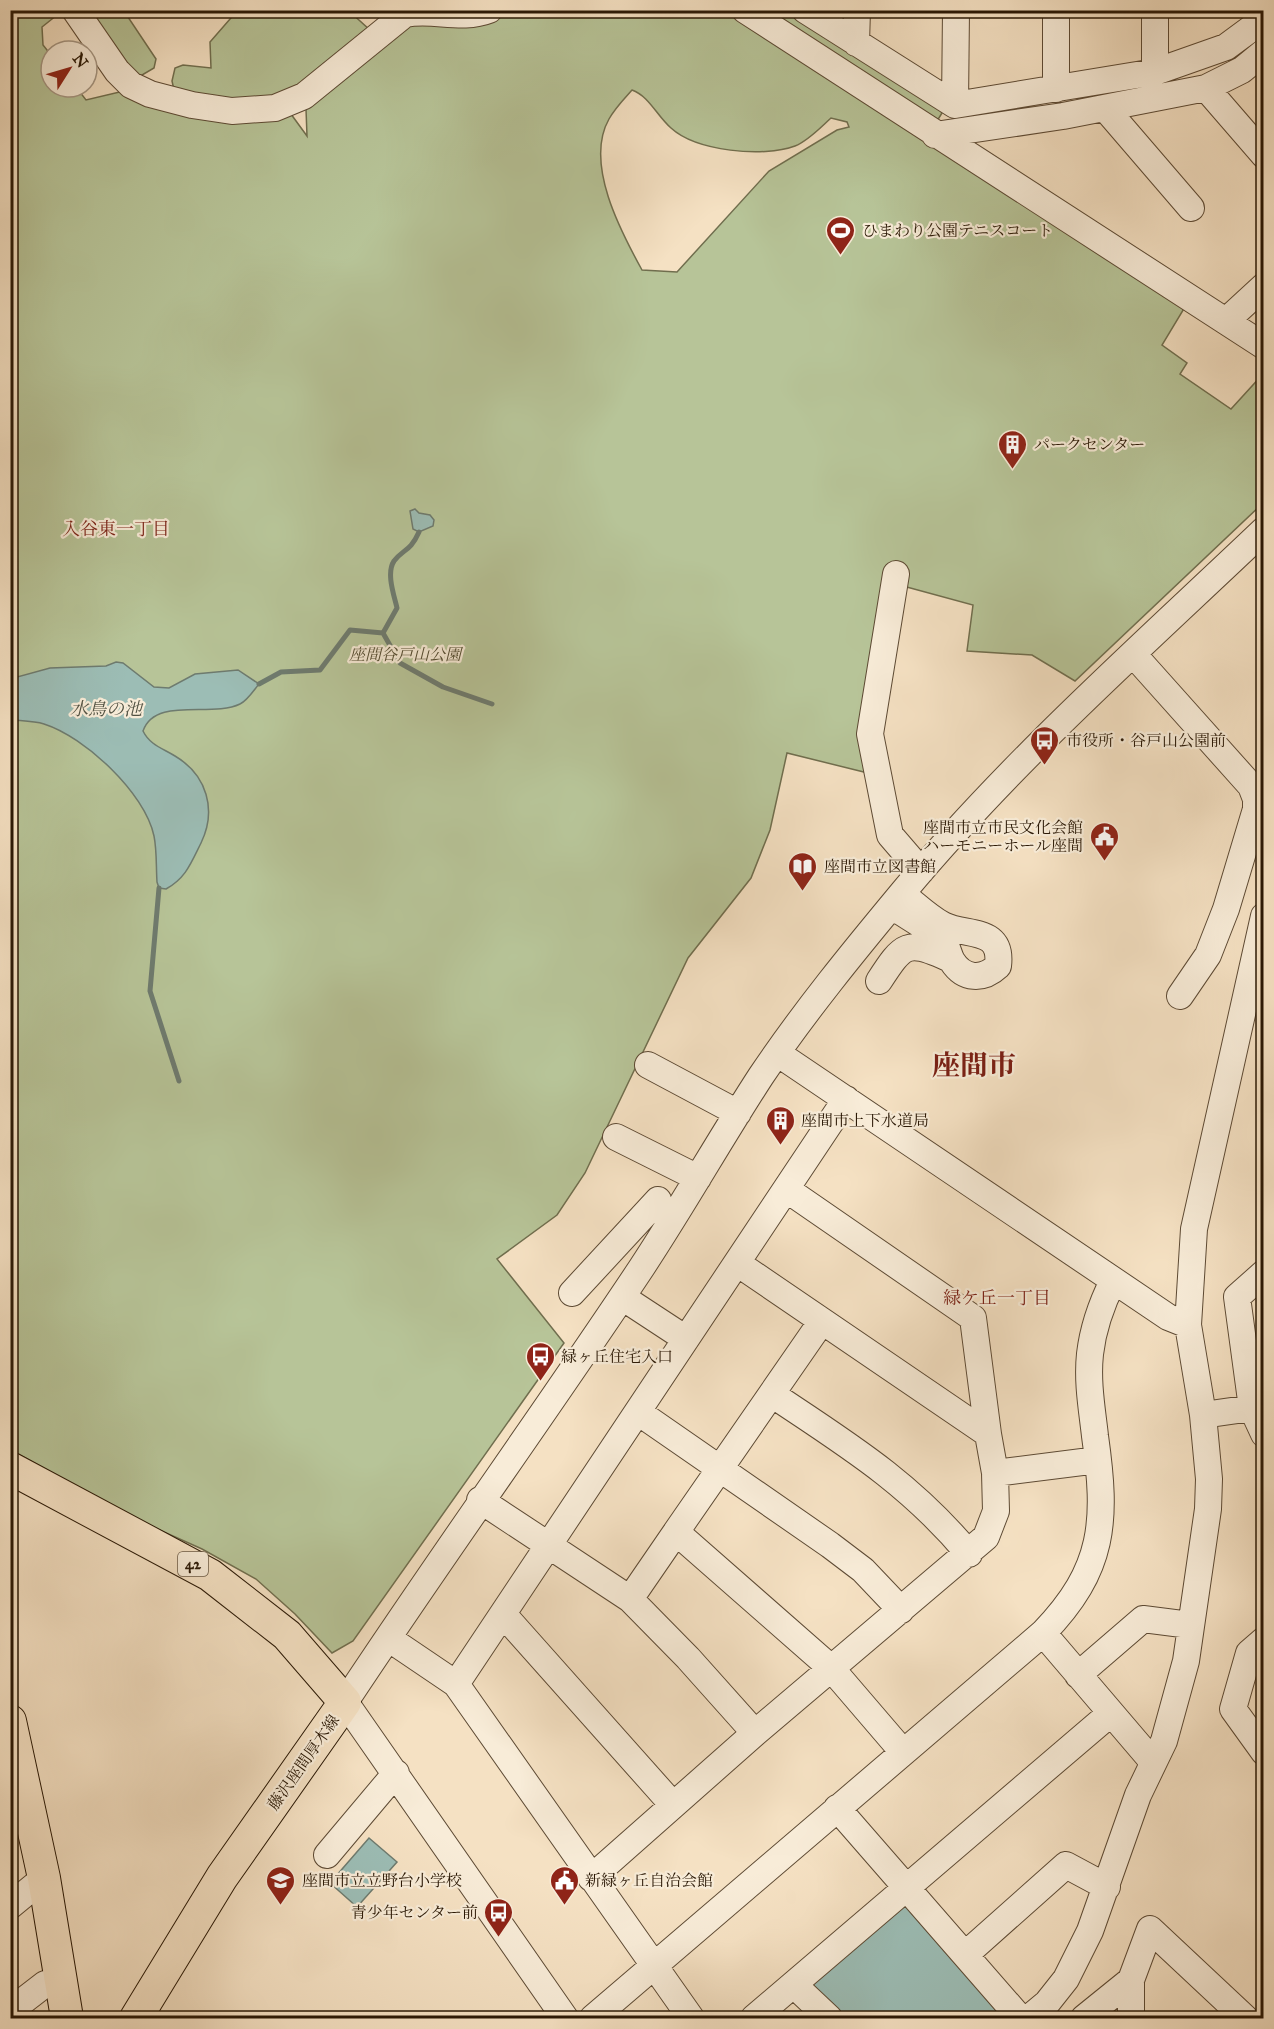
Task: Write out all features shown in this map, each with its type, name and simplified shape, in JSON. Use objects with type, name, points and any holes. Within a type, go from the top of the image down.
[{"type":"main road","name":"藤沢座間厚木線","points":[[10,1468],[210,1575],[287,1635],[345,1702],[222,1877],[136,2019]]},
{"type":"main road","points":[[10,1721],[44,1878],[67,2019]]},
{"type":"street","points":[[75,10],[117,71],[131,85],[150,94],[192,105],[232,111],[275,108],[304,96],[405,14],[415,12],[452,16],[489,10]]},
{"type":"street","points":[[746,10],[1263,346]]},
{"type":"street","points":[[805,10],[955,105],[1155,72],[1226,47],[1259,18]]},
{"type":"street","points":[[856,43],[857,10]]},
{"type":"street","points":[[955,105],[956,10]]},
{"type":"street","points":[[1056,10],[1056,89]]},
{"type":"street","points":[[1155,10],[1155,72]]},
{"type":"street","points":[[936,135],[1105,108],[1206,88],[1242,70],[1263,52]]},
{"type":"street","points":[[1206,88],[1263,155]]},
{"type":"street","points":[[1105,108],[1191,208]]},
{"type":"street","points":[[1226,321],[1263,286]]},
{"type":"street","points":[[566,2019],[345,1702],[480,1500],[644,1265],[777,1053],[897,900],[982,804],[1133,654],[1263,530]]},
{"type":"street","points":[[896,574],[870,734],[890,835],[921,871]]},
{"type":"street","points":[[1133,654],[1251,786],[1256,799],[1251,825],[1218,931],[1200,970],[1180,996]]},
{"type":"street","points":[[897,900],[943,925],[980,933],[993,942],[999,950],[998,966],[988,975],[974,977],[956,966],[943,941],[897,900]]},
{"type":"street","points":[[1029,2019],[1066,1979],[1090,1931],[1138,1795],[1164,1741],[1186,1661],[1208,1509],[1209,1479],[1203,1415],[1188,1325],[1194,1229],[1253,1015],[1263,916]]},
{"type":"street","points":[[951,959],[949,943],[954,935],[963,931]]},
{"type":"street","points":[[879,981],[896,955],[910,946],[919,946],[951,959]]},
{"type":"street","points":[[777,1053],[1113,1281],[1168,1317],[1188,1325]]},
{"type":"street","points":[[648,1065],[738,1113]]},
{"type":"street","points":[[456,1684],[846,1099]]},
{"type":"street","points":[[616,1137],[698,1178]]},
{"type":"street","points":[[591,1878],[755,1733],[969,1554],[986,1537],[996,1511],[996,1473],[988,1434],[973,1318],[786,1189]]},
{"type":"street","points":[[572,1293],[658,1200]]},
{"type":"street","points":[[616,1247],[644,1265]]},
{"type":"street","points":[[737,1263],[988,1434]]},
{"type":"street","points":[[1263,1273],[1237,1297],[1263,1434]]},
{"type":"street","points":[[593,2019],[1043,1633],[1066,1609],[1091,1563],[1100,1533],[1102,1508],[1089,1394],[1090,1356],[1099,1311],[1113,1281]]},
{"type":"street","points":[[622,1297],[686,1339]]},
{"type":"street","points":[[630,1599],[822,1321]]},
{"type":"street","points":[[773,1395],[905,1486],[941,1520],[969,1554]]},
{"type":"street","points":[[1203,1415],[1257,1403]]},
{"type":"street","points":[[638,1412],[863,1570],[900,1610]]},
{"type":"street","points":[[996,1473],[1098,1460]]},
{"type":"street","points":[[480,1500],[630,1599],[755,1733]]},
{"type":"street","points":[[676,1532],[831,1668],[903,1752]]},
{"type":"street","points":[[503,1614],[673,1805]]},
{"type":"street","points":[[1078,1675],[1143,1619],[1190,1625]]},
{"type":"street","points":[[1043,1633],[1154,1762]]},
{"type":"street","points":[[388,1638],[456,1684],[691,2019]]},
{"type":"street","points":[[1263,1640],[1249,1653],[1233,1709],[1263,1751]]},
{"type":"street","points":[[754,2019],[1111,1713]]},
{"type":"street","points":[[327,1855],[396,1773]]},
{"type":"street","points":[[837,1808],[1020,2019]]},
{"type":"street","points":[[966,1954],[1066,1865],[1107,1887]]},
{"type":"street","points":[[10,1906],[44,1878]]},
{"type":"street","points":[[1131,2019],[1131,1980],[1150,1929],[1245,2019]]},
{"type":"street","points":[[10,2011],[45,1984],[62,1980]]},
{"type":"street","points":[[1084,2019],[1131,1980]]},
{"type":"street","points":[[794,1985],[828,2019]]},
{"type":"green space","name":"座間谷戸山公園","points":[[398,10],[790,11],[937,105],[942,113],[937,121],[1185,307],[1162,345],[1187,363],[1180,374],[1231,409],[1263,374],[1263,503],[1075,681],[1032,655],[967,651],[973,605],[892,583],[876,775],[787,753],[770,830],[751,878],[688,958],[585,1173],[557,1215],[497,1259],[564,1343],[353,1641],[332,1653],[295,1614],[256,1579],[202,1549],[135,1519],[11,1450],[11,11],[62,11],[42,27],[43,39],[39,39],[39,99],[99,99],[99,97],[128,90],[288,110],[307,136],[306,109],[296,94],[235,100],[190,94],[174,90],[172,81],[175,68],[183,65],[211,68],[210,42],[237,11],[349,11],[370,30]],"holes":[[[632,90],[643,97],[666,123],[682,136],[713,147],[730,150],[766,151],[795,146],[831,118],[847,122],[849,127],[837,130],[769,171],[677,272],[642,270],[624,237],[608,197],[601,156],[602,137],[611,115]]]},
{"type":"green space","points":[[84,11],[124,11],[156,59],[154,68],[137,78]]},
{"type":"water","points":[[415,509],[419,513],[430,515],[434,520],[433,526],[419,532],[413,529],[410,511]]},
{"type":"water","name":"水鳥の池","points":[[116,662],[123,663],[154,687],[169,688],[195,674],[238,670],[259,684],[243,703],[228,708],[172,711],[159,714],[149,720],[143,731],[153,743],[175,756],[195,773],[202,783],[208,806],[206,831],[194,857],[183,875],[166,889],[159,888],[157,882],[155,842],[148,819],[126,785],[94,754],[60,731],[40,723],[12,720],[17,677],[50,668],[106,666]]},
{"type":"water","points":[[369,1838],[397,1862],[357,1907],[330,1883]]},
{"type":"water","points":[[910,1906],[1008,2018],[840,2018],[811,1983],[899,1908]]},
{"type":"waterway","points":[[259,684],[281,672],[320,670],[350,630],[383,633],[397,608],[391,584],[392,566],[397,557],[410,547],[419,532]]},
{"type":"waterway","points":[[383,633],[400,663],[443,687],[492,704]]},
{"type":"waterway","points":[[159,888],[150,991],[179,1081]]},
{"type":"place","name":"ひまわり公園テニスコート","points":[[841,256]]},
{"type":"place","name":"パークセンター","points":[[1013,470]]},
{"type":"place","name":"市役所・谷戸山公園前","points":[[1045,766]]},
{"type":"place","name":"座間市立市民文化会館 ハーモニーホール座間","points":[[1104,862]]},
{"type":"place","name":"座間市立図書館","points":[[803,892]]},
{"type":"place","name":"座間市上下水道局","points":[[780,1146]]},
{"type":"place","name":"緑ヶ丘住宅入口","points":[[540,1382]]},
{"type":"place","name":"座間市立立野台小学校","points":[[281,1906]]},
{"type":"place","name":"新緑ヶ丘自治会館","points":[[564,1906]]},
{"type":"place","name":"青少年センター前","points":[[499,1938]]},
{"type":"district","name":"入谷東一丁目","points":[[116,529]]},
{"type":"district","name":"座間市","points":[[974,1065]]},
{"type":"district","name":"緑ケ丘一丁目","points":[[997,1298]]}]
